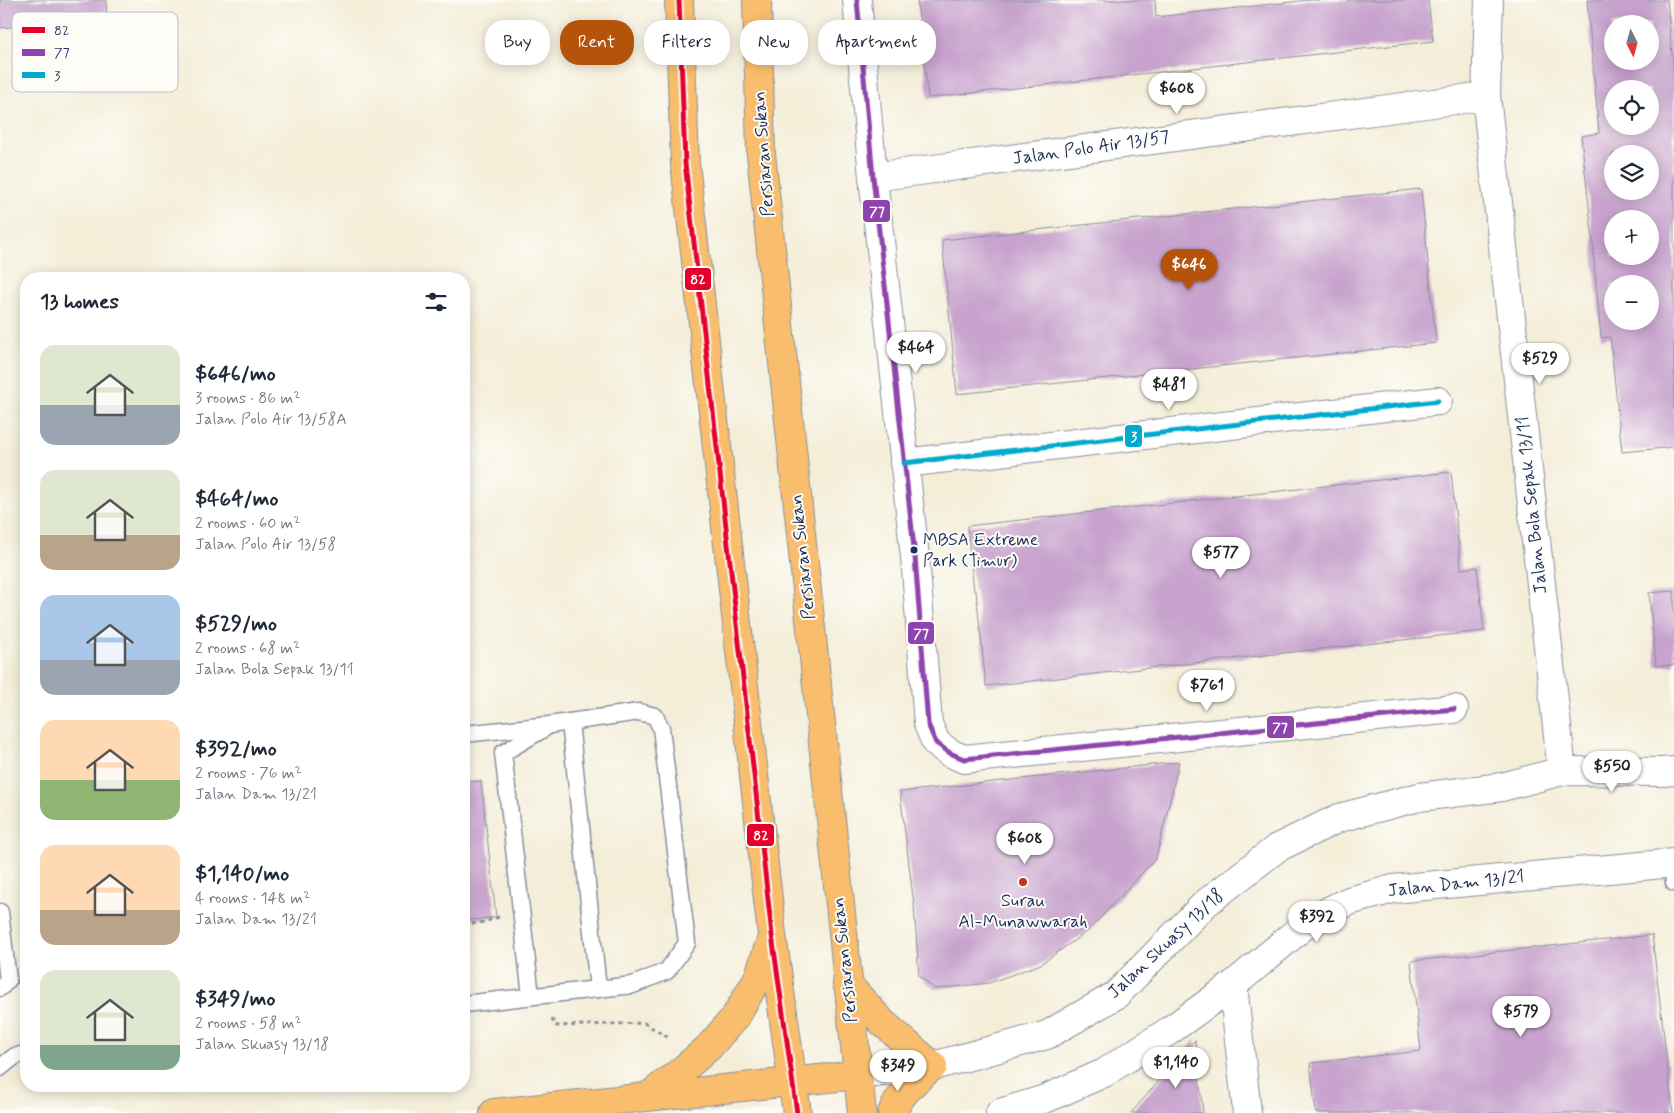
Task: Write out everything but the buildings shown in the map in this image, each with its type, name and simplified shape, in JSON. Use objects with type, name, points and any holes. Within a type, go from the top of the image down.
[{"type":"main road","points":[[679,0],[685,164],[772,935],[797,1113]]},
{"type":"main road","name":"Persiaran Sukan","points":[[755,5],[761,154],[862,1113]]},
{"type":"main road","points":[[646,1098],[709,1047],[735,1017],[758,978],[772,935]]},
{"type":"main road","points":[[847,984],[883,1023],[933,1066],[910,1085],[897,1102],[892,1113]]},
{"type":"main road","points":[[494,1113],[857,1075]]},
{"type":"street","points":[[857,0],[873,176],[915,557],[928,724],[936,743],[950,753],[964,758],[1454,709]]},
{"type":"street","name":"Jalan Bola Sepak 13/11","points":[[1489,0],[1486,96],[1562,771]]},
{"type":"street","name":"Jalan Polo Air 13/57","points":[[873,176],[1486,96]]},
{"type":"street","points":[[904,463],[1438,401]]},
{"type":"street","name":"Jalan Skuasy 13/18","points":[[857,1075],[933,1066],[1047,1035],[1116,995],[1206,903],[1277,848],[1339,818],[1419,797],[1502,787],[1562,771],[1674,771]]},
{"type":"street","name":"Jalan Dam 13/21","points":[[1000,1113],[1045,1099],[1104,1073],[1169,1031],[1233,985],[1312,919],[1349,901],[1393,889],[1673,870]]},
{"type":"street","points":[[1233,985],[1247,1113]]},
{"type":"lane","points":[[470,733],[549,725],[639,712],[655,716],[661,728],[687,943],[667,971],[633,985],[470,1003]]},
{"type":"lane","points":[[570,722],[598,989]]},
{"type":"lane","points":[[537,996],[521,910],[503,753],[549,725]]},
{"type":"lane","points":[[0,912],[8,980],[0,988]]},
{"type":"lane","points":[[0,1068],[15,1056],[20,1055]]},
{"type":"path","points":[[470,924],[484,922],[521,910]]},
{"type":"path","points":[[537,996],[555,1026],[644,1023],[671,1039],[676,1045]]},
{"type":"transit line","name":"82","points":[[679,0],[685,163],[772,935],[797,1113]]},
{"type":"transit line","name":"77","points":[[857,0],[873,177],[915,557],[928,724],[936,743],[950,753],[964,759],[1454,709]]},
{"type":"transit line","name":"3","points":[[904,463],[1438,401]]},
{"type":"place","name":"MBSA Extreme Park (Timur)","points":[[914,550]]},
{"type":"place","name":"Surau Al-Munawwarah","points":[[1023,882]]}]
